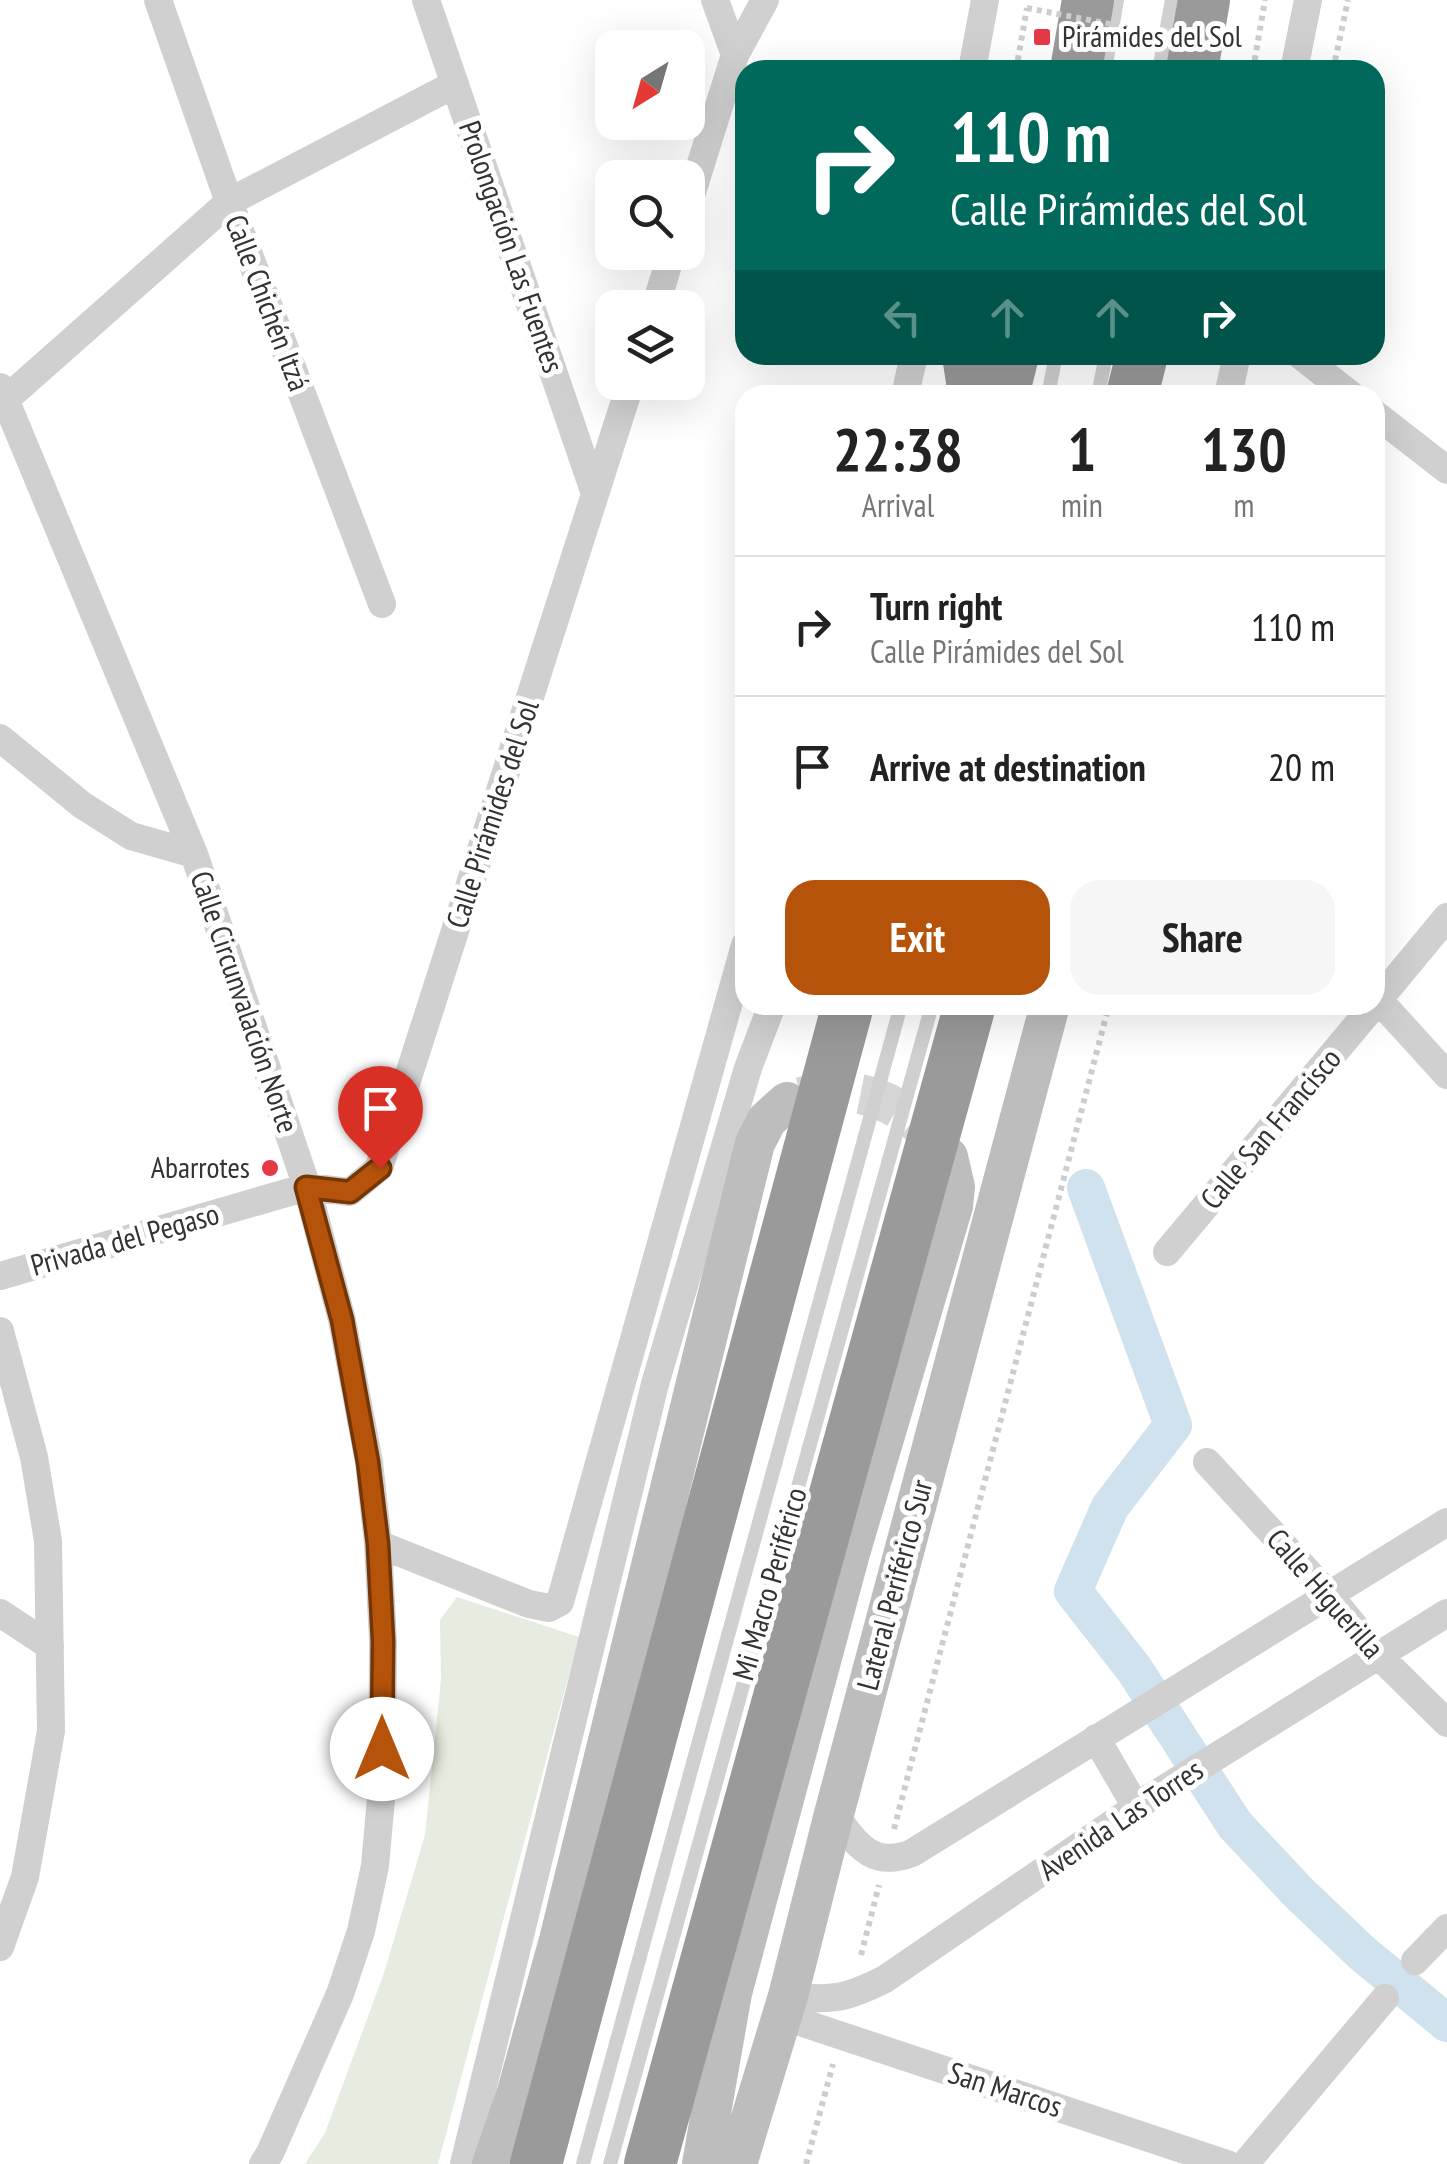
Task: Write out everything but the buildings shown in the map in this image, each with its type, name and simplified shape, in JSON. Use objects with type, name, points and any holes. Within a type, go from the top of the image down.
[{"type":"highway","points":[[1078,60],[1088,0]]},
{"type":"highway","points":[[1204,0],[1213,59]]},
{"type":"highway","points":[[536,2164],[845,1015]]},
{"type":"highway","points":[[650,2164],[967,1015]]},
{"type":"main road","name":"Lateral Periférico Sur","points":[[737,2164],[785,2006],[1047,1015]]},
{"type":"main road","points":[[492,2164],[518,2092],[559,1940],[755,1144],[768,1120],[786,1102]]},
{"type":"main road","points":[[702,2164],[737,1974],[850,1553],[953,1206],[956,1188],[948,1157]]},
{"type":"street","name":"Calle Chichén Itzá","points":[[158,0],[229,202],[382,604]]},
{"type":"street","name":"Prolongación Las Fuentes","points":[[426,0],[595,494]]},
{"type":"street","points":[[715,0],[735,56]]},
{"type":"street","points":[[702,160],[735,56],[766,0]]},
{"type":"street","points":[[974,60],[985,0]]},
{"type":"street","points":[[1296,60],[1308,0]]},
{"type":"street","points":[[2,393],[229,202],[456,84]]},
{"type":"street","points":[[1313,365],[1338,385]]},
{"type":"street","name":"Calle Circunvalación Norte","points":[[2,393],[194,854],[306,1187],[342,1320],[368,1462],[378,1544],[383,1641],[382,1787],[375,1866],[361,1931],[340,1994],[263,2164]]},
{"type":"street","name":"Calle Pirámides del Sol","points":[[306,1187],[350,1192],[380,1168],[625,400]]},
{"type":"street","points":[[1385,421],[1443,460]]},
{"type":"street","points":[[0,738],[82,805],[132,836],[194,854]]},
{"type":"street","name":"Calle San Francisco","points":[[1385,990],[1447,917]]},
{"type":"street","points":[[378,1544],[528,1604],[548,1608],[560,1602],[735,981]]},
{"type":"street","points":[[1385,1010],[1447,1075]]},
{"type":"street","points":[[464,2164],[655,1384],[761,1015]]},
{"type":"street","points":[[748,1068],[768,1015]]},
{"type":"street","name":"Calle San Francisco","points":[[1168,1252],[1364,1015]]},
{"type":"street","name":"Privada del Pegaso","points":[[0,1276],[306,1187]]},
{"type":"street","points":[[0,1331],[34,1457],[48,1541],[51,1730],[26,1877],[0,1947]]},
{"type":"street","name":"Calle Higuerilla","points":[[1207,1462],[1379,1656],[1447,1723]]},
{"type":"street","points":[[834,1814],[865,1852],[886,1858],[912,1853],[1447,1522]]},
{"type":"street","points":[[0,1613],[50,1646]]},
{"type":"street","name":"Avenida Las Torres","points":[[785,2006],[851,1994],[885,1979],[1142,1803],[1447,1614]]},
{"type":"street","points":[[1100,1736],[1142,1803]]},
{"type":"street","points":[[1415,1962],[1447,1928]]},
{"type":"street","points":[[1245,2164],[1384,1998]]},
{"type":"street","name":"San Marcos","points":[[785,2006],[840,2036],[1228,2164]]},
{"type":"lane","points":[[1107,60],[1117,0]]},
{"type":"lane","points":[[1160,60],[1172,0]]},
{"type":"lane","name":"Mi Macro Periférico","points":[[583,2164],[898,1015]]},
{"type":"lane","name":"Mi Macro Periférico","points":[[610,2164],[929,1015]]},
{"type":"path","points":[[1255,60],[1264,0]]},
{"type":"path","points":[[1334,60],[1348,0]]},
{"type":"path","points":[[1018,60],[1028,8],[1213,59]]},
{"type":"path","points":[[851,1994],[1106,1015]]},
{"type":"path","points":[[806,2164],[840,2036]]},
{"type":"shaded area","points":[[457,1597],[579,1637],[438,2164],[305,2164],[325,2133],[384,1973],[425,1835],[441,1680],[440,1620]]},
{"type":"waterway","points":[[1086,1188],[1173,1425],[1110,1507],[1073,1591],[1134,1669],[1235,1825],[1362,1953],[1447,2023]]},
{"type":"tunnel","points":[[801,1097],[845,1092],[885,1102],[919,1124],[948,1157]]},
{"type":"place","name":"Pirámides del Sol","points":[[1042,37]]},
{"type":"place","name":"Abarrotes","points":[[270,1168]]},
{"type":"route","points":[[380,1168],[350,1192],[306,1187],[342,1320],[368,1462],[378,1544],[383,1641],[382,1749]]}]
